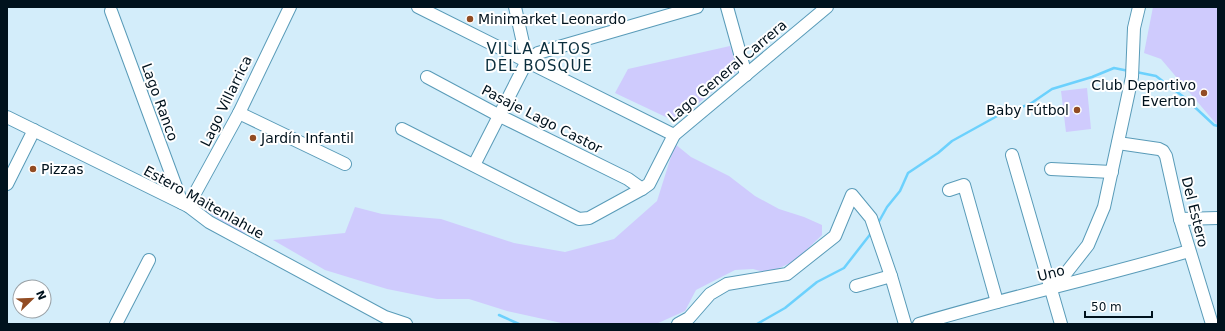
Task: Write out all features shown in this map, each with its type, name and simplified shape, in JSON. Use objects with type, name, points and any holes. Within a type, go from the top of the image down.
[{"type":"street","name":"Lago Villarrica","points":[[185,205],[239,113],[290,7]]},
{"type":"street","points":[[515,7],[527,60]]},
{"type":"street","points":[[474,165],[527,60],[538,53],[697,7]]},
{"type":"street","points":[[727,7],[746,75]]},
{"type":"street","name":"Lago General Carrera","points":[[402,129],[579,219],[589,218],[649,184],[674,134],[827,7]]},
{"type":"street","points":[[1051,288],[1066,273],[1088,245],[1104,207],[1132,77],[1134,28],[1138,7]]},
{"type":"street","points":[[422,8],[674,134]]},
{"type":"street","name":"Lago Ranco","points":[[111,12],[185,205]]},
{"type":"street","name":"Pasaje Lago Castor","points":[[427,77],[498,115],[628,179],[642,189]]},
{"type":"street","points":[[239,113],[345,164]]},
{"type":"street","name":"Estero Maitenlahue","points":[[7,117],[185,205],[209,222],[385,317],[406,324]]},
{"type":"street","points":[[7,184],[34,130]]},
{"type":"street","name":"Del Estero","points":[[1118,143],[1159,149],[1163,151],[1189,251],[1212,324]]},
{"type":"street","points":[[1012,155],[1061,324]]},
{"type":"street","points":[[1051,168],[1112,172]]},
{"type":"street","points":[[949,190],[964,185],[997,302]]},
{"type":"street","points":[[678,324],[689,318],[710,294],[727,284],[787,274],[835,236],[852,195],[871,218],[891,276],[905,324]]},
{"type":"street","points":[[1180,219],[1218,218]]},
{"type":"street","name":"Uno","points":[[919,324],[1189,251]]},
{"type":"street","points":[[116,324],[149,260]]},
{"type":"street","points":[[856,286],[891,276]]},
{"type":"shaded area","name":"Club Deportivo Everton","points":[[1153,7],[1218,7],[1218,126],[1161,59],[1144,53]]},
{"type":"shaded area","points":[[730,46],[737,67],[735,73],[678,120],[670,119],[615,93],[628,69]]},
{"type":"shaded area","name":"Baby Fútbol","points":[[1087,88],[1091,129],[1066,132],[1061,91]]},
{"type":"shaded area","points":[[675,144],[691,157],[729,176],[755,196],[779,209],[804,217],[822,225],[822,235],[795,261],[768,273],[753,269],[735,270],[696,290],[685,311],[656,324],[566,324],[507,311],[469,299],[437,299],[387,289],[325,270],[273,240],[345,233],[355,207],[382,214],[441,219],[514,243],[565,252],[614,239],[657,201]]},
{"type":"shaded area","points":[[205,197],[247,223],[244,234],[199,207]]},
{"type":"waterway","points":[[877,225],[887,207],[900,191],[908,173],[938,153],[952,141],[999,115],[1030,104],[1052,89],[1092,77],[1114,68],[1129,71]]},
{"type":"waterway","points":[[1136,72],[1156,76],[1185,98],[1214,125],[1218,126]]},
{"type":"waterway","points":[[757,324],[785,308],[817,282],[844,268],[872,232]]},
{"type":"waterway","points":[[499,315],[519,324]]},
{"type":"place","name":"Minimarket Leonardo","points":[[470,19]]},
{"type":"place","name":"Club Deportivo Everton","points":[[1204,93]]},
{"type":"place","name":"Baby Fútbol","points":[[1077,110]]},
{"type":"place","name":"Jardín Infantil","points":[[253,138]]},
{"type":"place","name":"Pizzas","points":[[33,169]]},
{"type":"district","name":"VILLA ALTOS DEL BOSQUE","points":[[539,58]]}]
